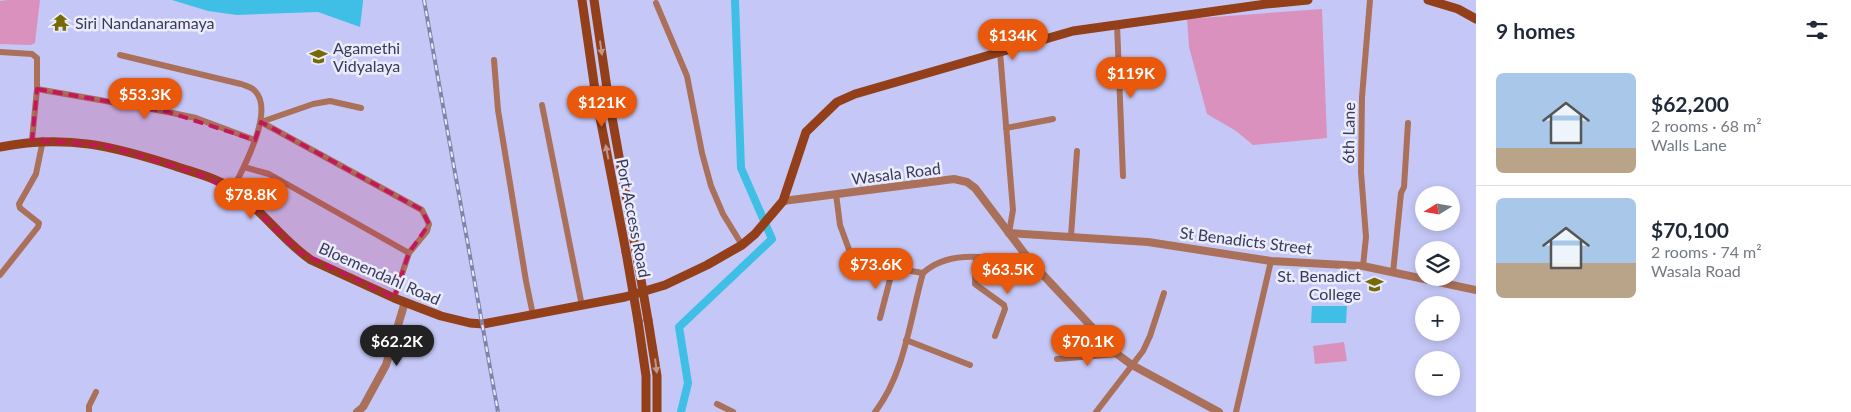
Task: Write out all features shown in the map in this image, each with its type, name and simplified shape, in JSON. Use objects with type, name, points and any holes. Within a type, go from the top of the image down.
[{"type":"main road","name":"Port Access Road","points":[[582,0],[596,97],[638,321],[646,376],[646,412]]},
{"type":"main road","name":"Port Access Road","points":[[594,0],[608,95],[657,376],[657,412]]},
{"type":"main road","points":[[534,315],[625,297],[665,284],[707,266],[742,246],[755,234],[783,201],[806,132],[837,102],[878,86],[1073,31],[1267,2],[1308,0]]},
{"type":"main road","points":[[1428,0],[1458,8],[1476,19]]},
{"type":"main road","name":"Bloemendahl Road","points":[[0,146],[32,140],[43,140],[107,146],[196,173],[233,189],[255,207],[299,252],[394,298],[441,316],[483,324],[534,315]]},
{"type":"street","name":"6th Lane","points":[[1363,266],[1366,237],[1361,172],[1362,97],[1370,0]]},
{"type":"street","points":[[656,3],[687,76],[702,153],[711,186],[723,214],[742,246]]},
{"type":"street","points":[[1117,24],[1123,176]]},
{"type":"street","points":[[0,52],[35,56],[37,58],[37,89],[32,140]]},
{"type":"street","points":[[1000,52],[1014,210],[1010,233]]},
{"type":"street","points":[[120,55],[241,84],[254,89],[259,96],[261,122],[244,167],[233,189]]},
{"type":"street","points":[[494,60],[498,110],[526,281],[534,315]]},
{"type":"street","points":[[37,89],[178,114],[255,140]]},
{"type":"street","points":[[261,122],[313,104],[330,101],[361,108]]},
{"type":"street","points":[[542,105],[582,306]]},
{"type":"street","points":[[1006,128],[1053,119]]},
{"type":"street","points":[[261,122],[422,210],[429,224],[427,231],[410,253],[394,298]]},
{"type":"street","points":[[1393,273],[1401,198],[1404,188],[1408,123]]},
{"type":"street","points":[[0,275],[38,228],[39,223],[20,208],[19,204],[36,174],[43,140]]},
{"type":"street","points":[[1071,236],[1077,151]]},
{"type":"street","points":[[244,167],[269,174],[410,253]]},
{"type":"street","name":"Wasala Road","points":[[783,201],[954,179],[967,182],[975,188],[1031,262],[1117,354],[1132,365],[1219,412]]},
{"type":"street","points":[[836,194],[840,225],[851,256],[893,268],[923,273]]},
{"type":"street","name":"St Benadicts Street","points":[[1010,233],[1148,242],[1271,261],[1363,266],[1476,290]]},
{"type":"street","points":[[976,258],[974,284],[1004,305],[1005,309],[996,336]]},
{"type":"street","points":[[875,412],[888,394],[906,340],[923,273],[930,266],[947,260],[976,258],[1031,262]]},
{"type":"street","points":[[1236,412],[1271,261]]},
{"type":"street","points":[[880,318],[893,268]]},
{"type":"street","points":[[1096,412],[1143,351],[1164,293]]},
{"type":"street","points":[[357,412],[363,407],[386,365],[406,302]]},
{"type":"street","points":[[906,340],[970,365]]},
{"type":"street","points":[[1057,359],[1117,354]]},
{"type":"street","points":[[89,412],[89,406],[96,392]]},
{"type":"street","points":[[717,404],[733,412]]},
{"type":"highlighted area","points":[[37,89],[168,112],[255,140],[261,122],[422,210],[429,224],[409,253],[394,298],[299,252],[239,194],[196,173],[107,146],[32,140]]},
{"type":"shaded area","points":[[40,0],[35,43],[31,45],[0,44],[0,1]]},
{"type":"shaded area","points":[[1322,9],[1327,138],[1253,145],[1236,131],[1207,114],[1189,47],[1187,19]]},
{"type":"shaded area","points":[[1344,342],[1347,361],[1315,364],[1313,346]]},
{"type":"water","points":[[172,0],[363,0],[363,2],[360,27],[318,12],[237,15],[208,11]]},
{"type":"water","points":[[1312,306],[1347,306],[1346,323],[1311,323]]},
{"type":"waterway","points":[[681,412],[688,383],[679,327],[772,239],[741,168],[735,0]]},
{"type":"railway","points":[[424,0],[498,412]]},
{"type":"place","name":"Siri Nandanaramaya","points":[[61,22]]},
{"type":"place","name":"Agamethi Vidyalaya","points":[[319,56]]},
{"type":"place","name":"St. Benadict College","points":[[1375,284]]}]
